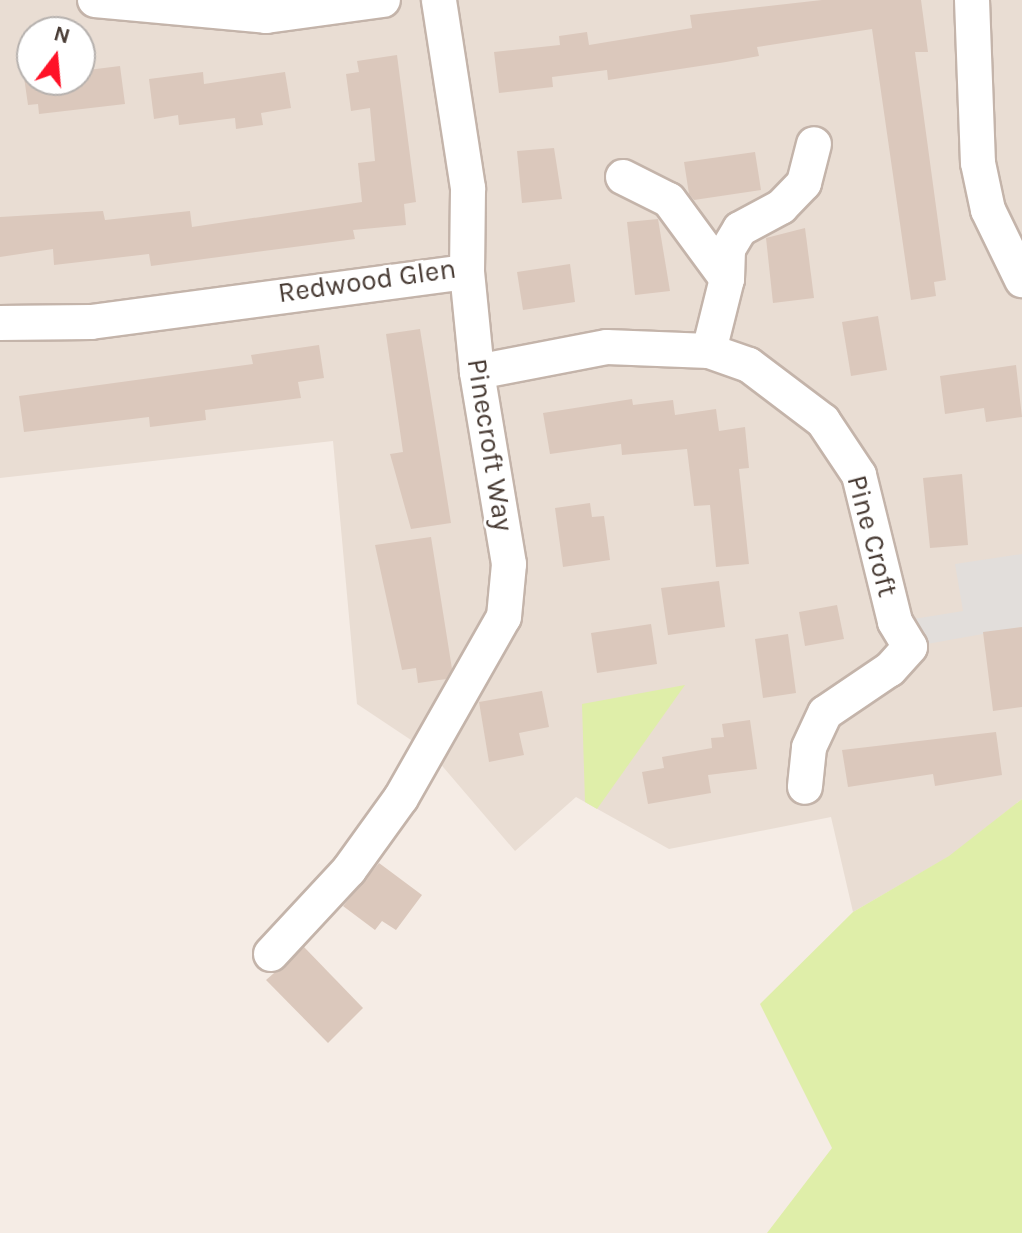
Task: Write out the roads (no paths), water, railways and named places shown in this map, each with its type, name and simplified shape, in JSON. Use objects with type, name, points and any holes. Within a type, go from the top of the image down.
[{"type":"street","points":[[95,0],[266,16],[383,0]]},
{"type":"street","name":"Redwood Glen","points":[[0,323],[91,322],[467,272],[468,188],[439,0]]},
{"type":"street","points":[[972,0],[978,163],[1006,260],[1022,280]]},
{"type":"street","points":[[709,351],[727,279],[728,249],[740,229],[781,207],[804,183],[814,144]]},
{"type":"street","points":[[623,177],[669,200],[727,279]]},
{"type":"street","name":"Pinecroft Way","points":[[271,954],[349,870],[401,798],[504,617],[509,564],[477,372],[467,272]]},
{"type":"street","name":"Pine Croft","points":[[477,372],[607,347],[709,351],[749,365],[800,400],[844,449],[878,539],[895,622],[910,647],[890,669],[825,713],[809,748],[805,787]]}]
